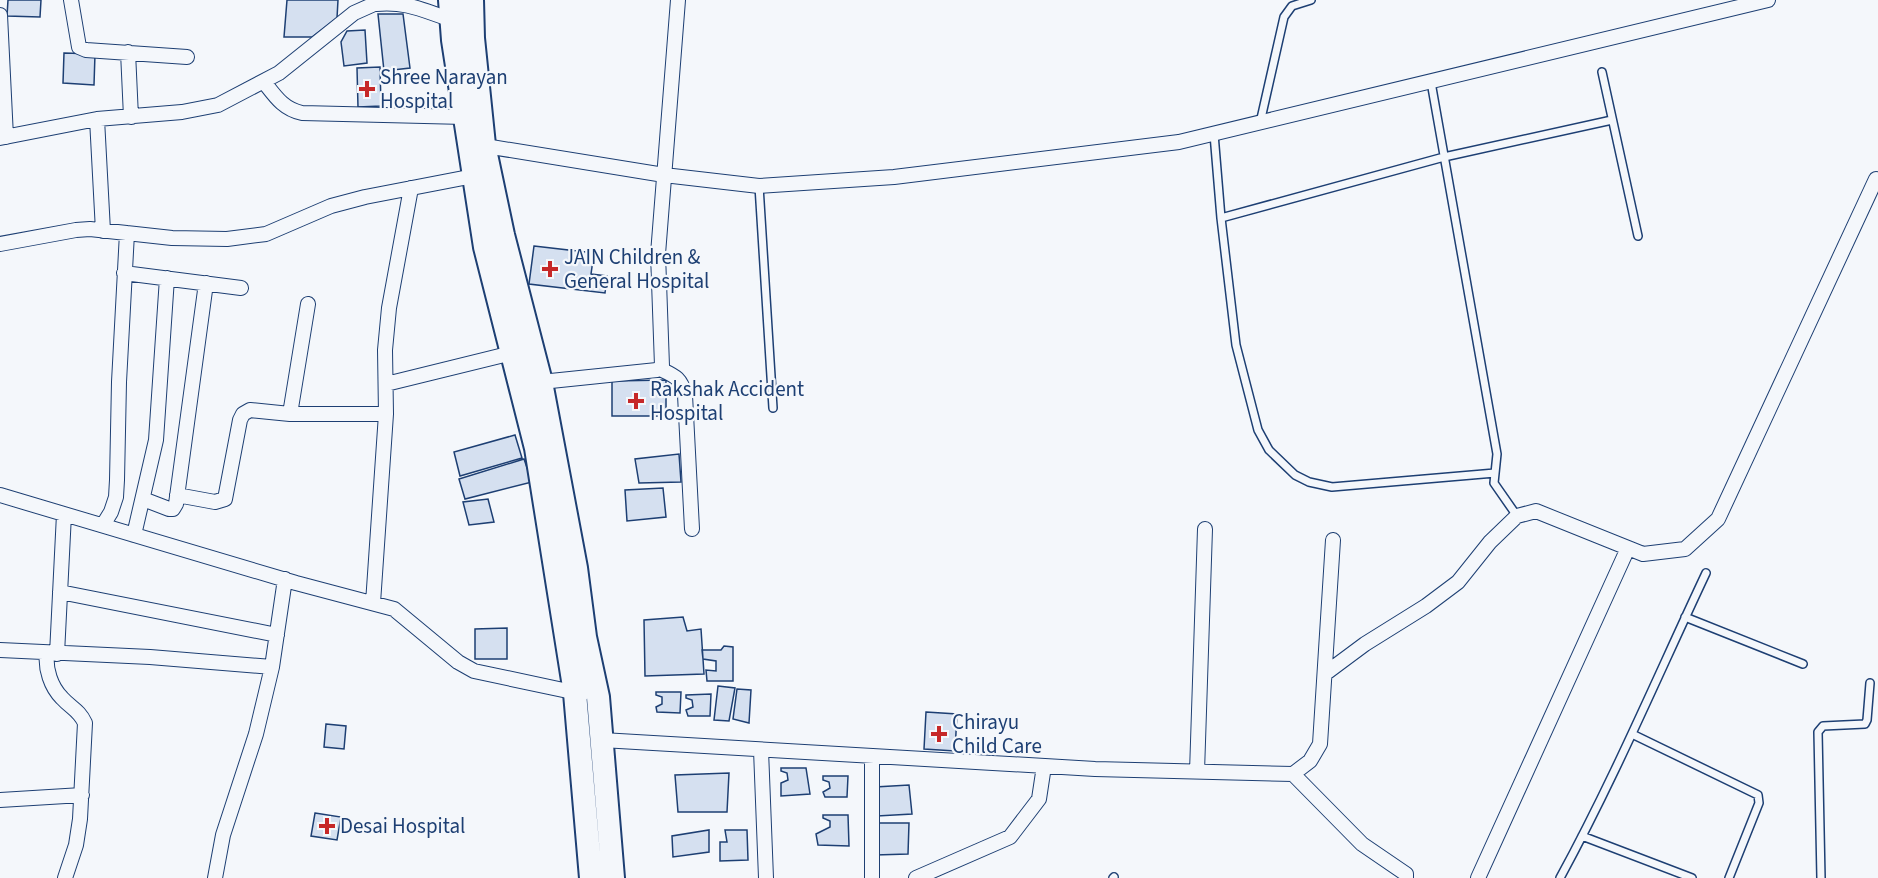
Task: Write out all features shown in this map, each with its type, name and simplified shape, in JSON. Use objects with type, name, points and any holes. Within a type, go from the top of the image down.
[{"type":"main road","points":[[472,0],[458,15],[453,40],[465,117],[476,145]]},
{"type":"main road","points":[[458,15],[482,175],[503,235],[541,382],[576,568],[585,637],[598,698],[613,878]]},
{"type":"main road","points":[[482,175],[485,247],[536,448],[575,693],[591,878]]},
{"type":"street","points":[[72,0],[80,47],[86,50],[188,57]]},
{"type":"street","points":[[660,369],[662,364],[658,255],[678,0]]},
{"type":"street","points":[[476,145],[664,175],[759,186],[894,177],[1179,142],[1768,0]]},
{"type":"street","points":[[0,15],[3,137],[97,119],[182,112],[218,105],[279,73],[354,12],[378,2],[458,15]]},
{"type":"street","points":[[128,52],[131,117]]},
{"type":"street","points":[[264,82],[280,102],[292,110],[302,112],[465,117]]},
{"type":"street","points":[[97,119],[104,231]]},
{"type":"street","points":[[0,244],[76,230],[172,238],[227,239],[266,234],[331,206],[482,175]]},
{"type":"street","points":[[1326,673],[1458,582],[1490,542],[1517,516],[1536,511],[1643,554],[1685,549],[1718,519],[1876,179]]},
{"type":"street","points":[[373,603],[386,414],[385,350],[389,308],[411,188]]},
{"type":"street","points":[[102,525],[111,512],[116,489],[127,234]]},
{"type":"street","points":[[124,273],[241,288]]},
{"type":"street","points":[[134,534],[153,456],[158,422],[166,278]]},
{"type":"street","points":[[143,499],[173,509],[177,495],[206,283]]},
{"type":"street","points":[[290,414],[308,304]]},
{"type":"street","points":[[386,384],[512,353]]},
{"type":"street","points":[[541,382],[660,369],[675,376],[683,384],[685,395],[692,529]]},
{"type":"street","points":[[177,495],[215,502],[225,499],[240,420],[243,414],[250,410],[290,414],[386,414]]},
{"type":"street","points":[[0,495],[394,609],[458,662],[474,670],[598,698]]},
{"type":"street","points":[[64,514],[60,592],[52,653],[46,660],[51,684],[62,699],[80,713],[85,723],[82,795],[76,845],[64,878]]},
{"type":"street","points":[[1197,772],[1205,529]]},
{"type":"street","points":[[602,740],[1044,766],[1293,774],[1310,761],[1320,744],[1333,540]]},
{"type":"street","points":[[1478,878],[1628,548]]},
{"type":"street","points":[[215,878],[223,835],[256,734],[272,667],[285,579]]},
{"type":"street","points":[[60,592],[277,635]]},
{"type":"street","points":[[0,650],[150,657],[272,667]]},
{"type":"street","points":[[761,750],[766,878]]},
{"type":"street","points":[[872,756],[872,878]]},
{"type":"street","points":[[916,878],[1010,837],[1039,798],[1044,766]]},
{"type":"street","points":[[1293,774],[1362,844],[1406,874],[1406,878]]},
{"type":"street","points":[[0,800],[82,795]]},
{"type":"lane","points":[[1260,123],[1284,17],[1292,6],[1311,0]]},
{"type":"lane","points":[[1602,72],[1638,236]]},
{"type":"lane","points":[[1431,82],[1497,454],[1494,483],[1517,516]]},
{"type":"lane","points":[[1221,218],[1444,157],[1612,120]]},
{"type":"lane","points":[[1214,134],[1236,345],[1258,430],[1269,450],[1295,475],[1309,482],[1332,487],[1495,473]]},
{"type":"lane","points":[[759,186],[773,408]]},
{"type":"lane","points":[[1560,878],[1632,734],[1706,573]]},
{"type":"lane","points":[[1685,617],[1803,664]]},
{"type":"lane","points":[[1821,878],[1818,732],[1823,726],[1865,724],[1870,683]]},
{"type":"lane","points":[[1632,734],[1758,795],[1759,803],[1730,878]]},
{"type":"lane","points":[[1582,836],[1692,878]]},
{"type":"building","points":[[8,0],[41,0],[40,17],[7,16]]},
{"type":"building","points":[[287,0],[338,0],[337,18],[312,37],[284,37]]},
{"type":"building","points":[[378,14],[403,14],[410,68],[384,71]]},
{"type":"building","points":[[365,30],[367,63],[344,66],[341,42],[347,31]]},
{"type":"building","points":[[64,53],[95,54],[94,85],[63,83]]},
{"type":"building","points":[[380,67],[381,106],[358,107],[357,68]]},
{"type":"building","points":[[534,246],[594,253],[591,274],[607,276],[605,293],[529,284]]},
{"type":"building","points":[[666,380],[666,416],[612,416],[612,381]]},
{"type":"building","points":[[515,435],[522,458],[460,476],[454,452]]},
{"type":"building","points":[[679,454],[681,482],[639,483],[635,459]]},
{"type":"building","points":[[524,459],[532,482],[465,499],[459,479]]},
{"type":"building","points":[[663,488],[666,517],[627,521],[625,490]]},
{"type":"building","points":[[488,499],[494,522],[469,525],[463,502]]},
{"type":"building","points":[[683,617],[687,631],[701,629],[704,674],[645,676],[644,620]]},
{"type":"building","points":[[507,628],[507,659],[475,659],[475,629]]},
{"type":"building","points":[[724,646],[733,647],[733,681],[707,681],[706,670],[716,671],[716,661],[703,659],[702,650],[721,650]]},
{"type":"building","points":[[718,686],[735,688],[729,721],[714,720]]},
{"type":"building","points":[[737,689],[751,690],[749,723],[733,719]]},
{"type":"building","points":[[656,692],[681,692],[680,713],[657,712],[656,707],[662,704],[662,697],[656,695]]},
{"type":"building","points":[[711,694],[710,716],[688,716],[686,710],[693,707],[692,700],[686,698],[686,695]]},
{"type":"building","points":[[926,712],[957,714],[955,751],[924,749]]},
{"type":"building","points":[[326,724],[346,726],[344,749],[324,747]]},
{"type":"building","points":[[781,768],[806,768],[810,794],[781,796],[781,783],[788,780],[787,773],[781,771]]},
{"type":"building","points":[[729,773],[727,812],[678,812],[675,775]]},
{"type":"building","points":[[823,776],[848,776],[847,797],[825,797],[823,792],[830,788],[829,782],[823,780]]},
{"type":"building","points":[[909,785],[912,814],[877,816],[875,787]]},
{"type":"building","points":[[315,813],[341,817],[337,840],[311,836]]},
{"type":"building","points":[[823,815],[848,815],[849,846],[818,845],[816,834],[830,827],[830,821],[823,818]]},
{"type":"building","points":[[875,823],[909,823],[908,854],[875,855]]},
{"type":"building","points":[[709,830],[709,852],[673,857],[672,836]]},
{"type":"building","points":[[725,830],[747,830],[748,860],[720,861],[720,842],[727,842]]},
{"type":"place","name":"Shree Narayan Hospital","points":[[367,89]]},
{"type":"place","name":"JAIN Children & General Hospital","points":[[550,269]]},
{"type":"place","name":"Rakshak Accident Hospital","points":[[636,401]]},
{"type":"place","name":"Chirayu Child Care","points":[[939,734]]},
{"type":"place","name":"Desai Hospital","points":[[327,826]]}]
